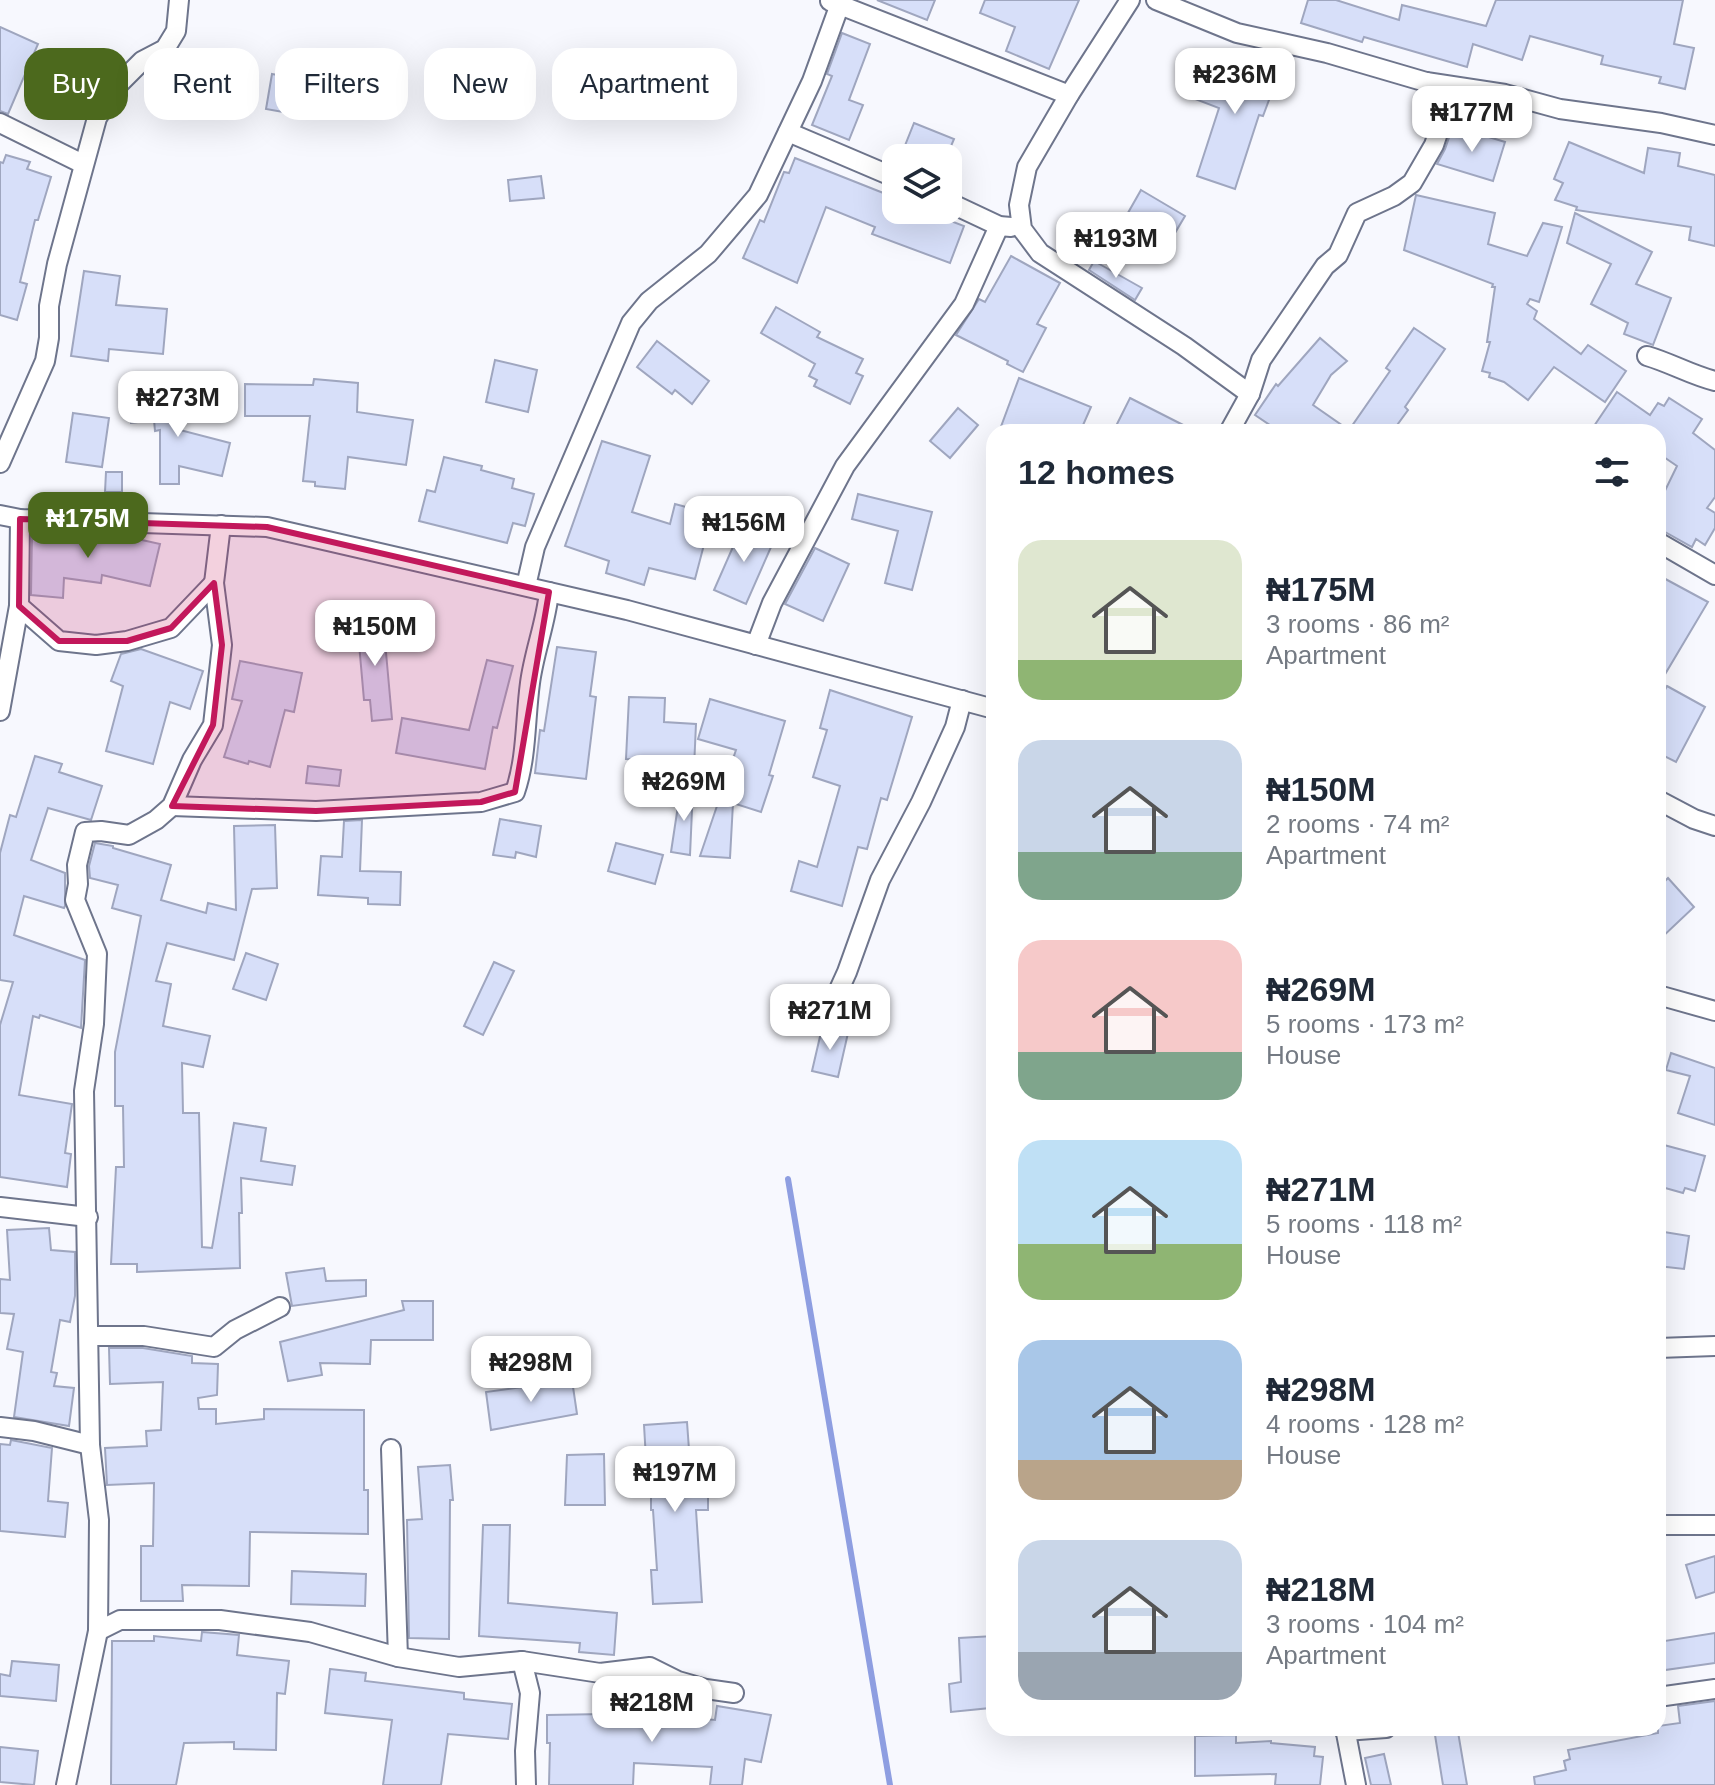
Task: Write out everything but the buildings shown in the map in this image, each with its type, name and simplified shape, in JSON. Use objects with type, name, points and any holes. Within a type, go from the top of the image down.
[{"type":"street","points":[[1130,0],[1027,167],[1019,205],[1022,229],[1040,253],[1184,346],[1250,394]]},
{"type":"street","points":[[1156,0],[1237,33],[1315,50],[1426,82],[1505,94],[1560,109],[1661,123],[1715,135]]},
{"type":"street","points":[[526,586],[535,547],[631,323],[649,301],[708,254],[758,195],[812,81],[834,2],[1069,95]]},
{"type":"street","points":[[0,463],[45,361],[49,306],[57,264],[97,118],[116,87],[142,61],[165,49],[176,31],[176,4]]},
{"type":"street","points":[[1233,424],[1250,394],[1261,360],[1325,266],[1338,255],[1357,213],[1394,196],[1412,183],[1423,166],[1441,124],[1426,82]]},
{"type":"street","points":[[0,123],[83,164]]},
{"type":"street","points":[[788,132],[882,172]]},
{"type":"street","points":[[962,209],[999,226],[1022,229]]},
{"type":"street","points":[[756,645],[772,603],[845,466],[964,304],[999,226]]},
{"type":"street","points":[[1647,356],[1671,363],[1687,374],[1715,381]]},
{"type":"street","points":[[0,515],[20,519],[267,527],[526,586],[986,707]]},
{"type":"street","points":[[0,711],[19,606],[20,519]]},
{"type":"street","points":[[66,1785],[98,1631],[99,1520],[90,1445],[84,1091],[94,1024],[97,954],[75,900],[77,865],[85,832],[129,835],[156,820],[172,806],[192,760],[213,725],[222,645],[214,583],[221,525]]},
{"type":"street","points":[[1666,547],[1715,575]]},
{"type":"street","points":[[19,606],[59,641],[96,645],[127,641],[171,628],[214,583]]},
{"type":"street","points":[[172,806],[316,811],[481,802],[515,792],[523,768],[530,681],[547,613],[549,592]]},
{"type":"street","points":[[827,1016],[847,972],[880,880],[921,802],[955,727],[962,700]]},
{"type":"street","points":[[1666,804],[1715,826]]},
{"type":"street","points":[[1666,997],[1715,1011]]},
{"type":"street","points":[[0,1207],[88,1217]]},
{"type":"street","points":[[89,1336],[144,1336],[214,1347],[235,1330],[280,1307]]},
{"type":"street","points":[[1666,1348],[1715,1346]]},
{"type":"street","points":[[0,1427],[34,1431],[90,1445]]},
{"type":"street","points":[[391,1449],[398,1657]]},
{"type":"street","points":[[1666,1525],[1715,1525]]},
{"type":"street","points":[[98,1631],[120,1620],[220,1620],[310,1632],[398,1657],[459,1667],[522,1661],[600,1673],[650,1667],[678,1681],[734,1693]]},
{"type":"street","points":[[522,1661],[530,1693],[525,1751],[526,1785]]},
{"type":"street","points":[[1666,1696],[1715,1689]]},
{"type":"street","points":[[1346,1736],[1356,1785]]},
{"type":"highlighted area","points":[[20,519],[267,527],[549,592],[515,792],[481,802],[316,811],[172,806],[213,725],[222,645],[214,583],[171,628],[127,641],[59,641],[19,606]]},
{"type":"waterway","points":[[788,1179],[890,1785]]}]
